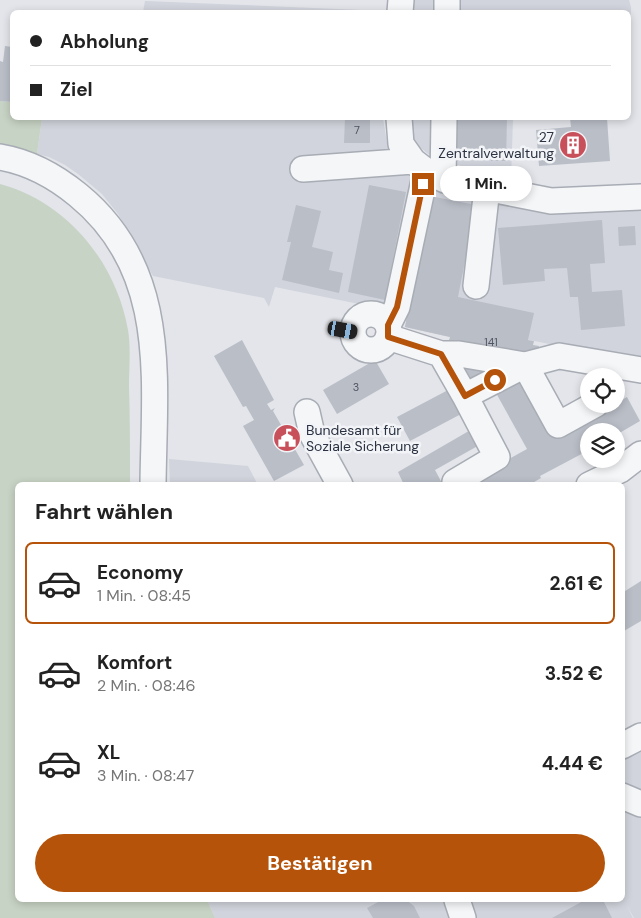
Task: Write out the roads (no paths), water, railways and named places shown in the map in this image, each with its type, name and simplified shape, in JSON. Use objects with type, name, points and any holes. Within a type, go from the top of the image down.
[{"type":"street","points":[[399,120],[400,144],[427,170]]},
{"type":"street","points":[[348,331],[357,343],[368,350],[381,348],[386,343],[388,331],[397,307],[427,170],[443,120]]},
{"type":"street","points":[[0,157],[27,164],[74,192],[88,203],[108,224],[133,264],[146,302],[155,357],[153,482]]},
{"type":"street","points":[[303,169],[427,170],[487,188],[551,200],[641,197]]},
{"type":"street","points":[[476,286],[487,188]]},
{"type":"street","points":[[388,331],[441,354],[459,354],[525,365]]},
{"type":"street","points":[[441,354],[497,457],[455,482]]},
{"type":"street","points":[[465,396],[525,365],[559,356],[604,368]]},
{"type":"street","points":[[525,365],[558,425],[580,413]]},
{"type":"street","points":[[625,370],[641,370]]},
{"type":"street","points":[[307,412],[312,434],[338,482]]},
{"type":"street","points":[[596,482],[631,468],[641,454]]},
{"type":"street","points":[[625,744],[641,736]]},
{"type":"street","points":[[625,797],[641,804]]},
{"type":"street","points":[[458,902],[463,918]]},
{"type":"place","name":"27 Zentralverwaltung","points":[[573,145]]},
{"type":"place","name":"Bundesamt für Soziale Sicherung","points":[[287,438]]}]
